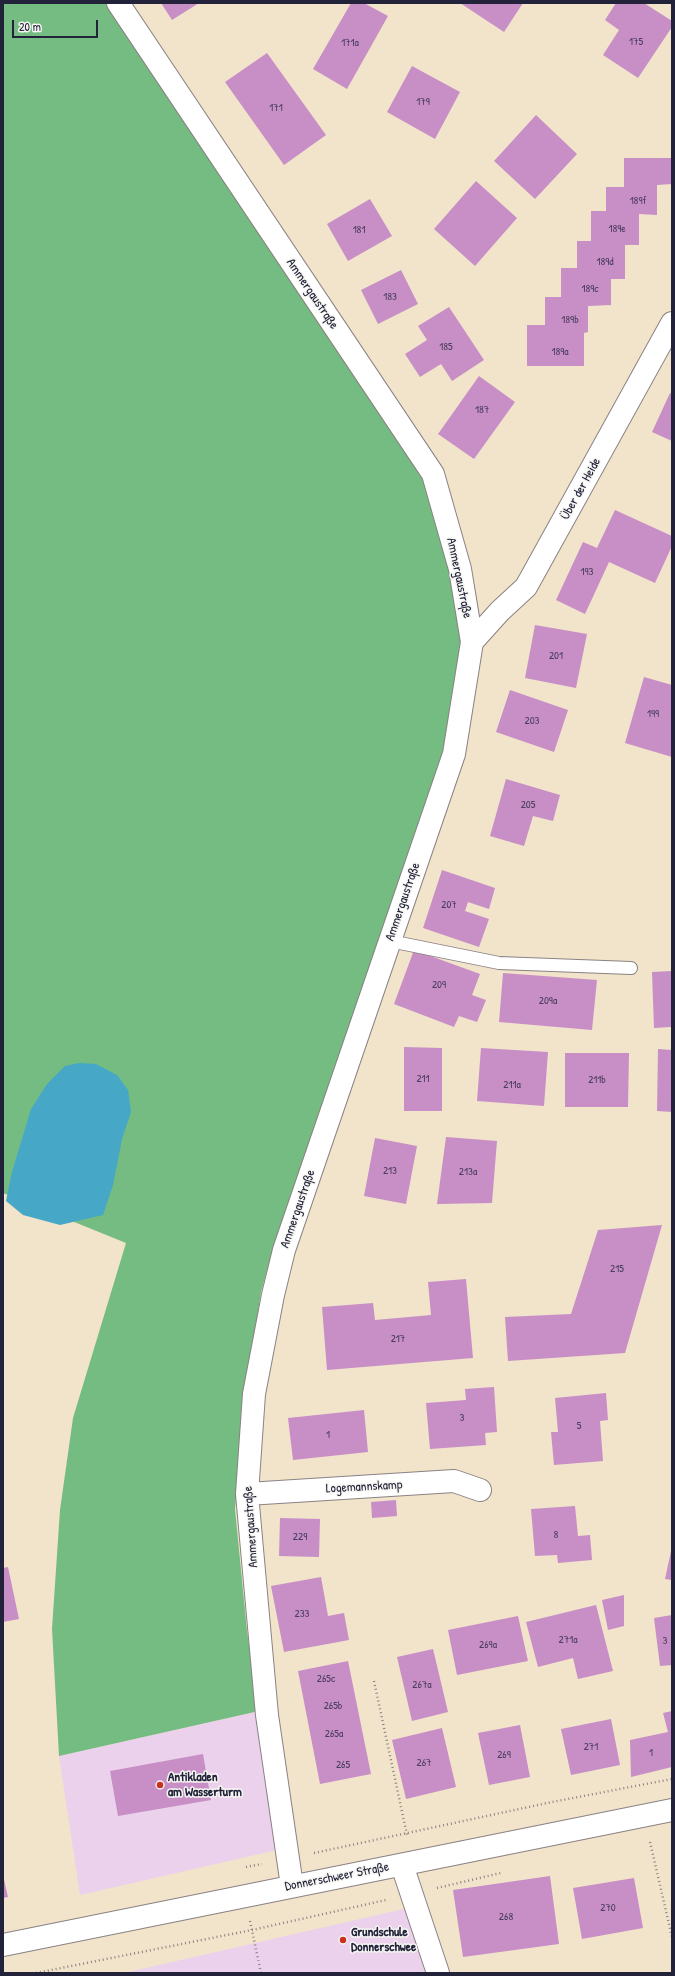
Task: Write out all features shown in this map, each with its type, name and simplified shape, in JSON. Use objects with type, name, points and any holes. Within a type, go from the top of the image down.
[{"type":"street","name":"Ammergaustraße","points":[[118,3],[432,474],[460,569],[472,642],[454,754],[284,1250],[272,1296],[254,1394],[247,1494],[267,1715],[292,1886]]},
{"type":"street","name":"Über der Heide","points":[[472,642],[500,611],[526,587],[672,323]]},
{"type":"street","name":"Logemannskamp","points":[[247,1494],[454,1481],[480,1490]]},
{"type":"street","name":"Donnerschweer Straße","points":[[3,1945],[672,1810]]},
{"type":"street","points":[[407,1864],[412,1894],[438,1973]]},
{"type":"lane","points":[[390,941],[499,963],[631,968]]},
{"type":"path","points":[[374,1681],[407,1835],[407,1864]]},
{"type":"path","points":[[242,1868],[407,1835],[552,1802],[672,1779]]},
{"type":"path","points":[[644,1816],[672,1937]]},
{"type":"path","points":[[36,1973],[252,1930],[504,1872]]},
{"type":"path","points":[[244,1896],[261,1973]]},
{"type":"shaded area","points":[[259,1711],[277,1850],[80,1895],[59,1756]]},
{"type":"shaded area","name":"Grundschule Donnerschwee","points":[[408,1908],[431,1973],[124,1973]]},
{"type":"green space","points":[[3,3],[107,3],[424,478],[453,576],[463,644],[447,752],[274,1245],[261,1292],[246,1390],[235,1509],[247,1631],[259,1711],[59,1756],[52,1629],[60,1510],[73,1418],[126,1243],[3,1193]]},
{"type":"water","points":[[79,1063],[96,1064],[117,1075],[128,1090],[131,1112],[122,1139],[113,1185],[103,1215],[60,1225],[23,1215],[6,1201],[12,1172],[31,1109],[47,1084],[65,1066]]},
{"type":"building","points":[[161,3],[199,3],[172,20]]},
{"type":"building","points":[[351,3],[364,3],[388,16],[347,89],[313,69]]},
{"type":"building","points":[[460,3],[523,3],[504,32]]},
{"type":"building","points":[[616,3],[644,3],[672,21],[672,27],[638,78],[603,55],[619,30],[605,20]]},
{"type":"building","points":[[267,53],[326,135],[284,165],[225,82]]},
{"type":"building","points":[[412,66],[460,92],[435,139],[387,112]]},
{"type":"building","points":[[536,115],[577,154],[535,199],[494,161]]},
{"type":"building","points":[[624,158],[672,158],[672,184],[657,185],[657,215],[639,214],[639,245],[625,245],[625,279],[611,279],[611,305],[588,306],[588,332],[584,333],[584,366],[527,366],[527,325],[545,325],[545,297],[561,297],[561,268],[577,268],[577,241],[591,241],[591,211],[606,211],[606,187],[624,187]]},
{"type":"building","points":[[476,181],[517,218],[475,266],[434,229]]},
{"type":"building","points":[[370,199],[392,236],[348,261],[327,224]]},
{"type":"building","points":[[401,270],[418,304],[378,324],[361,290]]},
{"type":"building","points":[[449,307],[484,360],[452,381],[441,364],[420,377],[405,354],[427,340],[418,326]]},
{"type":"building","points":[[479,376],[515,402],[474,459],[438,434]]},
{"type":"building","points":[[670,393],[672,394],[672,441],[652,432]]},
{"type":"building","points":[[615,510],[672,536],[672,546],[655,583],[609,562],[585,614],[556,600],[583,542],[597,548]]},
{"type":"building","points":[[535,625],[587,634],[576,688],[525,678]]},
{"type":"building","points":[[644,677],[672,685],[672,757],[625,743]]},
{"type":"building","points":[[510,690],[568,710],[554,752],[496,732]]},
{"type":"building","points":[[506,779],[560,795],[553,821],[533,816],[524,846],[490,836]]},
{"type":"building","points":[[442,870],[495,888],[489,909],[468,902],[465,911],[489,919],[479,947],[423,928]]},
{"type":"building","points":[[414,950],[480,974],[472,995],[486,1000],[477,1022],[459,1016],[454,1027],[394,1004]]},
{"type":"building","points":[[672,971],[672,1027],[654,1028],[652,972]]},
{"type":"building","points":[[503,973],[597,980],[592,1030],[499,1022]]},
{"type":"building","points":[[404,1047],[442,1048],[442,1111],[404,1111]]},
{"type":"building","points":[[481,1048],[548,1052],[544,1106],[477,1101]]},
{"type":"building","points":[[658,1049],[672,1050],[672,1112],[657,1111]]},
{"type":"building","points":[[565,1053],[629,1053],[628,1107],[565,1107]]},
{"type":"building","points":[[446,1137],[497,1141],[492,1203],[437,1204]]},
{"type":"building","points":[[375,1138],[417,1146],[406,1204],[364,1196]]},
{"type":"building","points":[[662,1225],[625,1353],[508,1361],[505,1317],[571,1314],[598,1230]]},
{"type":"building","points":[[466,1279],[473,1358],[327,1370],[322,1307],[373,1303],[375,1320],[431,1315],[428,1282]]},
{"type":"building","points":[[494,1387],[497,1432],[485,1433],[486,1445],[430,1449],[426,1403],[466,1400],[465,1389]]},
{"type":"building","points":[[606,1393],[608,1420],[600,1421],[603,1461],[554,1465],[551,1432],[558,1432],[555,1398]]},
{"type":"building","points":[[364,1410],[368,1452],[293,1460],[288,1418]]},
{"type":"building","points":[[396,1500],[397,1516],[372,1518],[371,1502]]},
{"type":"building","points":[[575,1506],[578,1536],[590,1535],[592,1560],[558,1563],[557,1555],[535,1556],[531,1509]]},
{"type":"building","points":[[280,1518],[320,1519],[319,1557],[279,1556]]},
{"type":"building","points":[[672,1551],[672,1580],[665,1579]]},
{"type":"building","points":[[8,1567],[19,1619],[3,1622],[3,1568]]},
{"type":"building","points":[[321,1577],[328,1616],[344,1613],[349,1640],[284,1652],[271,1586]]},
{"type":"building","points":[[624,1595],[624,1626],[608,1630],[602,1600]]},
{"type":"building","points":[[596,1605],[613,1671],[578,1679],[573,1658],[538,1667],[526,1622]]},
{"type":"building","points":[[672,1615],[672,1665],[660,1666],[654,1618]]},
{"type":"building","points":[[518,1616],[528,1661],[457,1675],[448,1630]]},
{"type":"building","points":[[433,1649],[448,1712],[412,1721],[397,1657]]},
{"type":"building","points":[[348,1661],[371,1774],[320,1784],[298,1671]]},
{"type":"building","points":[[672,1711],[672,1767],[631,1777],[630,1740],[668,1732],[663,1713]]},
{"type":"building","points":[[611,1719],[620,1765],[571,1775],[561,1729]]},
{"type":"building","points":[[520,1725],[530,1777],[489,1785],[478,1733]]},
{"type":"building","points":[[442,1728],[456,1787],[406,1799],[392,1740]]},
{"type":"building","name":"Antikladen am Wasserturm","points":[[203,1754],[211,1800],[118,1816],[110,1771]]},
{"type":"building","points":[[3,1875],[8,1897],[3,1898]]},
{"type":"building","points":[[550,1876],[559,1944],[463,1957],[453,1890]]},
{"type":"building","points":[[634,1878],[643,1928],[582,1939],[573,1888]]},
{"type":"place","name":"Antikladen am Wasserturm","points":[[160,1785]]},
{"type":"place","name":"Grundschule Donnerschwee","points":[[343,1940]]}]
